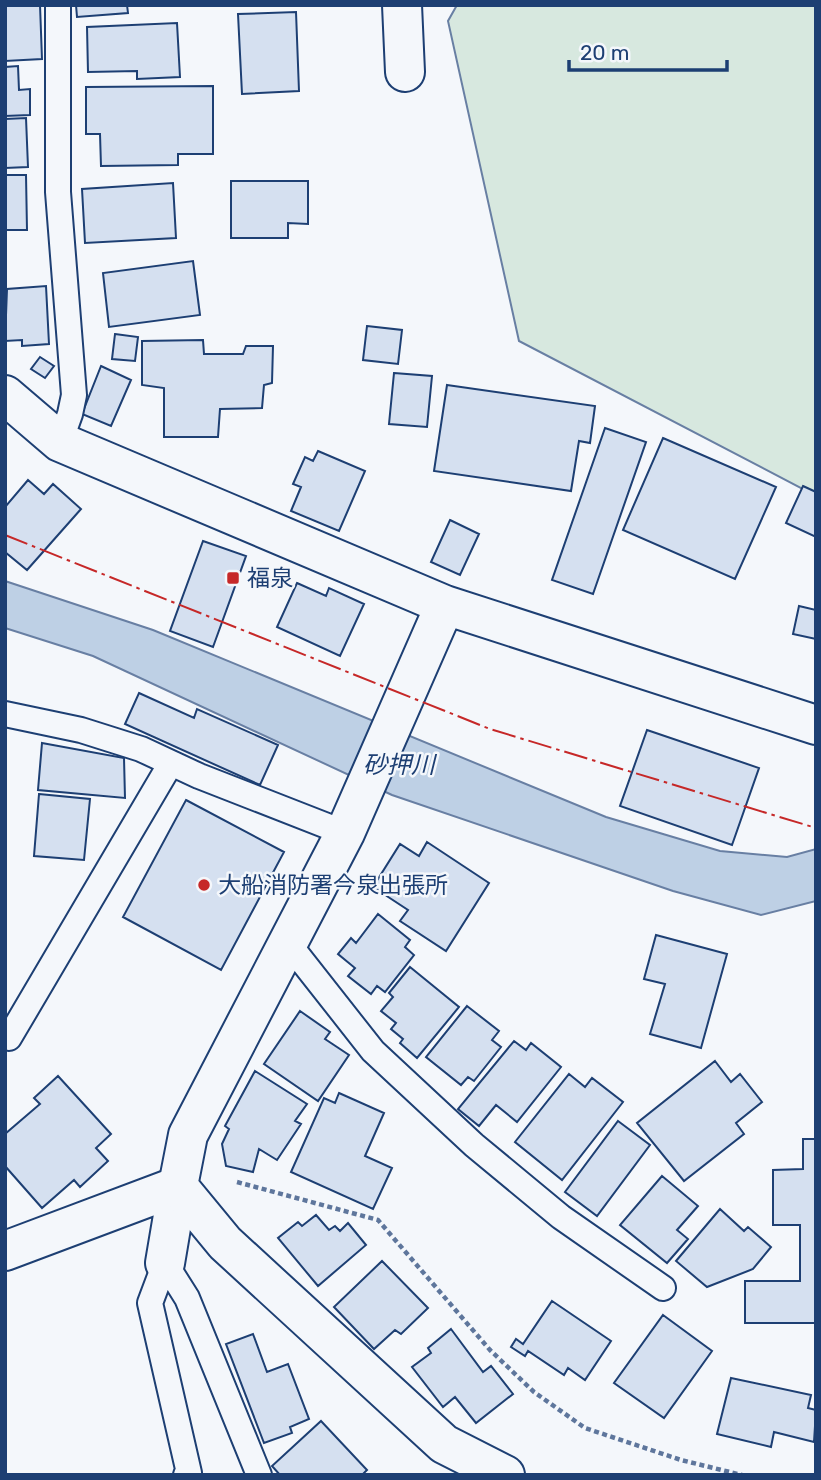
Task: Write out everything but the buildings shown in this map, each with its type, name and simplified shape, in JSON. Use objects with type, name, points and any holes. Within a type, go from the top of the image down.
[{"type":"street","points":[[402,5],[405,72]]},
{"type":"street","points":[[5,394],[60,442],[445,605],[816,725]]},
{"type":"street","points":[[165,1263],[188,1135],[345,833],[445,605]]},
{"type":"street","points":[[5,1251],[178,1186]]},
{"type":"street","points":[[178,1186],[225,1243],[444,1444],[505,1475]]},
{"type":"lane","points":[[58,5],[58,191],[74,395],[60,442]]},
{"type":"lane","points":[[5,714],[81,730],[141,749],[345,833]]},
{"type":"lane","points":[[9,1038],[171,763]]},
{"type":"lane","points":[[288,943],[373,1051],[464,1136],[561,1217],[663,1288]]},
{"type":"lane","points":[[165,1263],[150,1303],[189,1473],[187,1475]]},
{"type":"lane","points":[[165,1263],[187,1298],[259,1475]]},
{"type":"path","points":[[178,1186],[221,1178],[378,1220],[490,1350],[534,1392],[585,1428],[681,1460],[742,1475]]},
{"type":"shaded area","points":[[457,5],[816,5],[816,499],[803,489],[519,341],[448,21]]},
{"type":"water","name":"砂押川","points":[[5,581],[153,630],[606,817],[720,851],[787,857],[816,849],[816,901],[761,915],[673,891],[392,795],[93,656],[5,628]]},
{"type":"power","points":[[5,535],[490,729],[816,828]]},
{"type":"place","name":"福泉","points":[[233,578]]},
{"type":"place","name":"大船消防署今泉出張所","points":[[204,885]]}]
